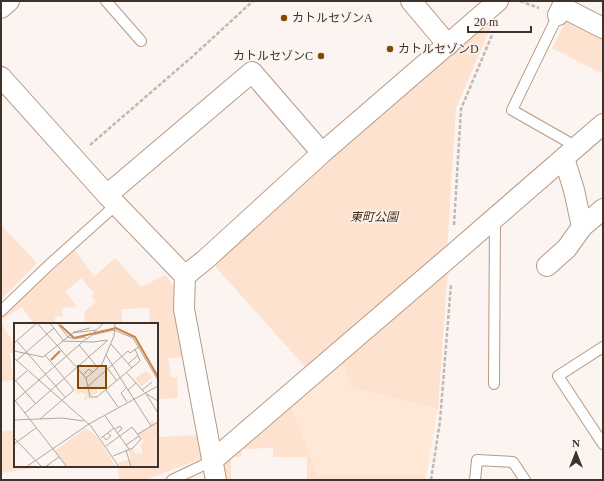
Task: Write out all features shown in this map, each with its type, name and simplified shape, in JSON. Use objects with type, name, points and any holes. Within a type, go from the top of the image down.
[{"type":"street","points":[[1,8],[9,1]]},
{"type":"street","points":[[411,1],[448,45]]},
{"type":"street","points":[[185,276],[206,259],[322,153],[498,1]]},
{"type":"street","points":[[558,15],[562,7],[603,28]]},
{"type":"street","points":[[112,200],[252,72],[322,153]]},
{"type":"street","points":[[1,77],[112,200],[185,276],[184,309],[214,470]]},
{"type":"street","points":[[214,470],[453,255],[603,124]]},
{"type":"street","points":[[570,153],[574,190],[582,227]]},
{"type":"street","points":[[547,266],[567,248],[582,227],[603,209]]},
{"type":"lane","points":[[106,1],[141,41]]},
{"type":"lane","points":[[558,15],[512,110],[570,153]]},
{"type":"lane","points":[[1,311],[49,265],[112,200]]},
{"type":"lane","points":[[494,384],[495,218]]},
{"type":"lane","points":[[603,347],[558,376],[603,444]]},
{"type":"lane","points":[[475,480],[477,460],[513,462],[525,480]]},
{"type":"lane","points":[[172,480],[214,470]]},
{"type":"path","points":[[74,158],[193,56],[253,1]]},
{"type":"path","points":[[431,480],[440,421],[453,255],[461,109],[494,30]]},
{"type":"shaded area","points":[[342,362],[352,388],[438,409],[426,475],[318,475],[290,404]]},
{"type":"green space","name":"東町公園","points":[[499,8],[456,108],[447,251],[308,370],[212,263]]},
{"type":"green space","points":[[567,19],[603,37],[603,74],[552,48]]},
{"type":"green space","points":[[1,225],[37,263],[1,299]]},
{"type":"green space","points":[[75,250],[94,277],[115,258],[141,287],[165,275],[175,287],[186,357],[168,358],[171,377],[177,377],[178,398],[158,399],[158,323],[150,323],[149,308],[122,309],[122,323],[85,323],[84,312],[96,302],[91,296],[94,293],[81,278],[65,292],[76,307],[62,308],[63,316],[55,317],[56,323],[33,323],[22,307],[1,320],[1,318]]},
{"type":"green space","points":[[448,266],[438,409],[352,388],[342,362]]},
{"type":"green space","points":[[1,323],[14,343],[14,353],[10,353],[13,380],[1,382]]},
{"type":"green space","points":[[290,404],[318,475],[426,475],[425,480],[307,480],[307,457],[273,457],[273,448],[242,449],[241,457],[233,457],[231,460],[231,479],[249,480],[224,480],[221,466]]},
{"type":"green space","points":[[14,430],[14,467],[43,467],[1,473],[1,432]]},
{"type":"green space","points":[[200,435],[201,459],[145,480],[119,480],[118,467],[158,467],[158,437]]},
{"type":"place","name":"カトルセゾンA","points":[[284,18]]},
{"type":"place","name":"カトルセゾンD","points":[[390,49]]},
{"type":"place","name":"カトルセゾンC","points":[[321,56]]}]
